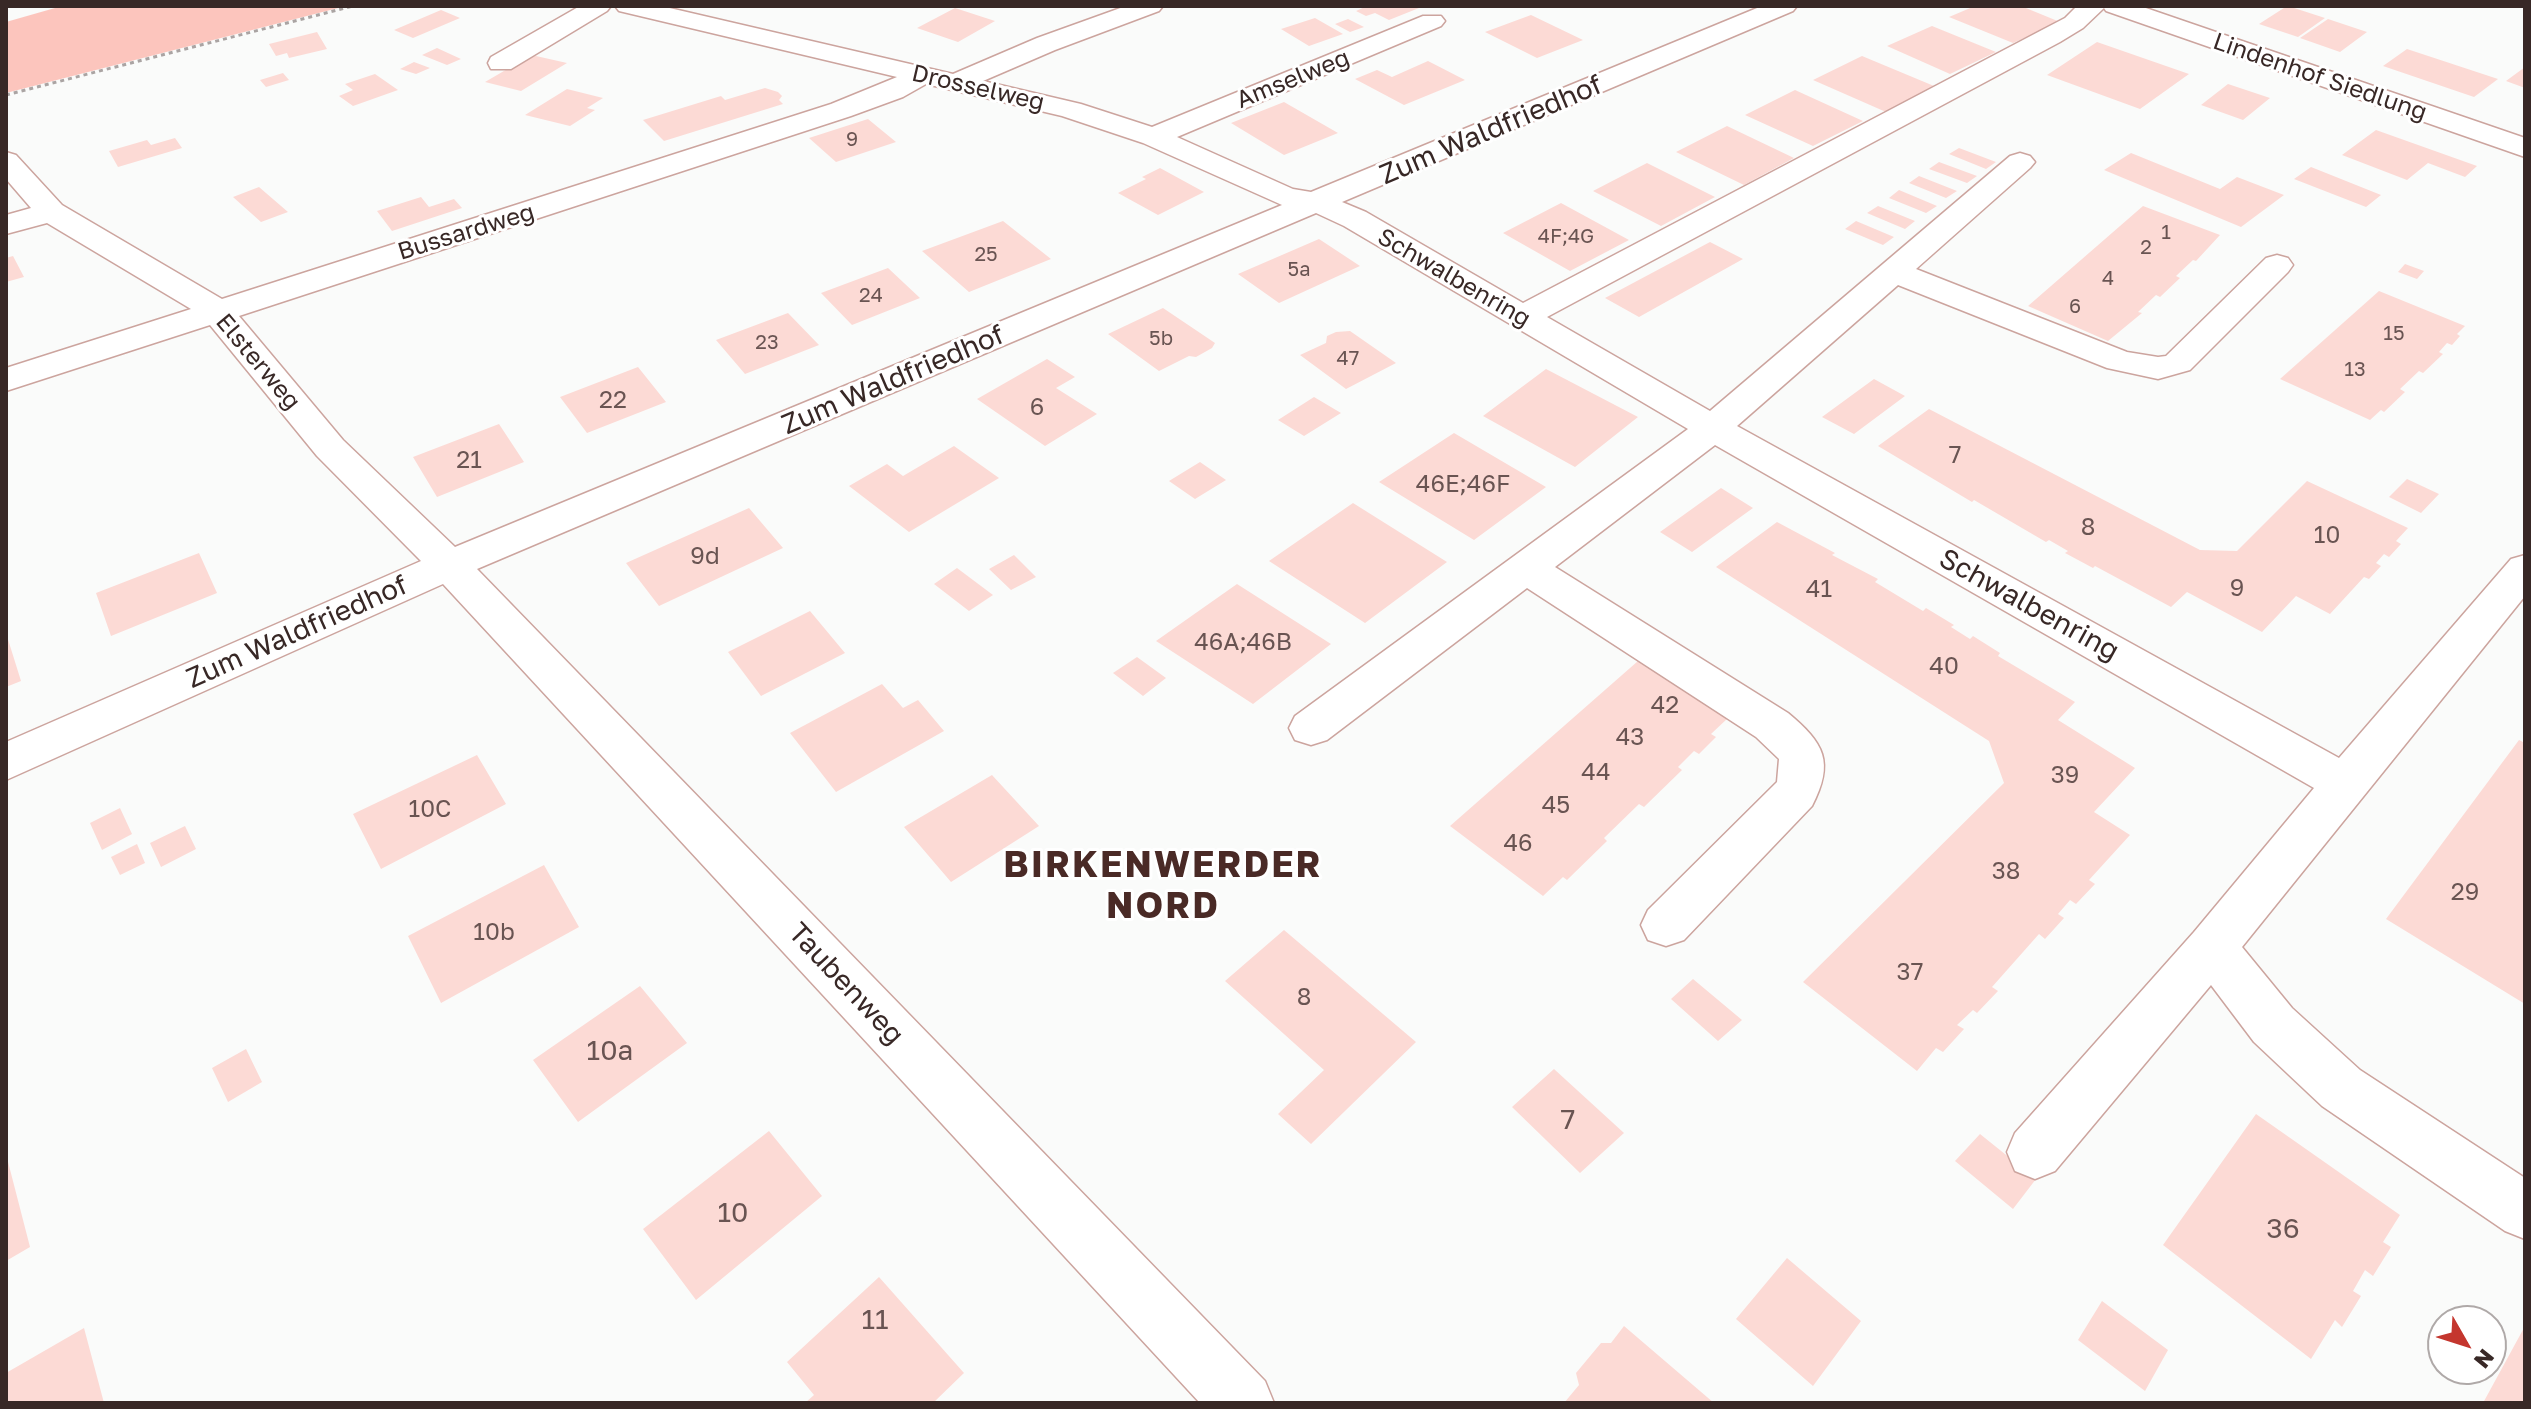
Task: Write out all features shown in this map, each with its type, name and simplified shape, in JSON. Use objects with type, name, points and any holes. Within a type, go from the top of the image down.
[{"type":"street","points":[[501,63],[598,6]]},
{"type":"street","name":"Drosselweg","points":[[628,6],[1071,110],[1153,137],[1284,196],[1318,203]]},
{"type":"street","points":[[957,82],[1046,44],[1150,6]]},
{"type":"street","name":"Zum Waldfriedhof","points":[[6,762],[449,565],[1784,6]]},
{"type":"street","points":[[1521,317],[2051,36],[2074,23],[2092,6]]},
{"type":"street","name":"Lindenhof Siedlung","points":[[2115,6],[2525,148]]},
{"type":"street","name":"Amselweg","points":[[1153,137],[1432,21]]},
{"type":"street","name":"Bussardweg","points":[[6,380],[826,115],[893,91],[922,75]]},
{"type":"street","name":"Elsterweg","points":[[6,161],[51,212],[216,310],[330,448],[449,565]]},
{"type":"street","points":[[1311,728],[1713,428],[2020,162]]},
{"type":"street","name":"Schwalbenring","points":[[1318,203],[1355,219],[1713,428],[2345,783]]},
{"type":"street","points":[[6,225],[51,212]]},
{"type":"street","points":[[1893,271],[2119,361],[2158,368],[2178,363],[2277,265]]},
{"type":"street","name":"Taubenweg","points":[[449,565],[1243,1403]]},
{"type":"street","points":[[1525,567],[1772,725],[1799,748],[1805,775],[1796,793],[1666,925]]},
{"type":"street","points":[[2035,1152],[2212,947],[2525,569]]},
{"type":"street","points":[[2212,947],[2273,1025],[2341,1088],[2525,1211]]},
{"type":"path","points":[[6,95],[353,6]]},
{"type":"shaded area","points":[[62,6],[346,6],[6,93],[6,22]]},
{"type":"building","points":[[1367,6],[1424,6],[1389,20],[1375,13],[1366,16],[1356,11]]},
{"type":"building","points":[[1975,6],[2021,6],[2060,22],[2013,43],[1949,17]]},
{"type":"building","points":[[2287,6],[2325,18],[2298,37],[2259,24]]},
{"type":"building","points":[[955,8],[995,21],[958,42],[917,28]]},
{"type":"building","points":[[441,10],[460,18],[413,38],[394,30]]},
{"type":"building","points":[[1531,15],[1583,40],[1537,58],[1485,32]]},
{"type":"building","points":[[1315,18],[1343,34],[1309,46],[1281,29]]},
{"type":"building","points":[[1348,19],[1364,27],[1350,32],[1335,24]]},
{"type":"building","points":[[2328,19],[2367,32],[2340,52],[2300,38]]},
{"type":"building","points":[[1932,26],[1996,52],[1950,74],[1887,46]]},
{"type":"building","points":[[317,32],[327,49],[289,58],[287,53],[276,56],[269,44]]},
{"type":"building","points":[[2097,42],[2189,74],[2140,109],[2047,75]]},
{"type":"building","points":[[437,48],[461,59],[447,65],[422,55]]},
{"type":"building","points":[[2407,49],[2498,79],[2474,97],[2383,66]]},
{"type":"building","points":[[1862,56],[1934,86],[1886,112],[1813,80]]},
{"type":"building","points":[[528,57],[567,63],[521,91],[485,82]]},
{"type":"building","points":[[1428,61],[1465,80],[1404,105],[1355,79],[1377,70],[1392,77]]},
{"type":"building","points":[[414,62],[430,68],[416,74],[400,69]]},
{"type":"building","points":[[2525,67],[2525,88],[2506,81]]},
{"type":"building","points":[[283,73],[289,80],[266,87],[260,80]]},
{"type":"building","points":[[375,74],[398,90],[353,106],[339,96],[353,90],[345,84]]},
{"type":"building","points":[[2228,84],[2270,98],[2243,120],[2201,105]]},
{"type":"building","points":[[765,88],[778,92],[783,104],[664,141],[643,120],[721,96],[725,100]]},
{"type":"building","points":[[567,89],[603,98],[587,108],[595,110],[570,126],[525,115]]},
{"type":"building","points":[[1795,90],[1863,121],[1813,146],[1745,115]]},
{"type":"building","points":[[1284,102],[1338,133],[1284,155],[1231,123]]},
{"type":"building","points":[[868,119],[896,142],[836,162],[809,138]]},
{"type":"building","points":[[1727,126],[1794,158],[1744,185],[1676,152]]},
{"type":"building","points":[[2376,130],[2477,166],[2465,177],[2428,163],[2407,180],[2342,155]]},
{"type":"building","points":[[175,138],[182,148],[118,167],[109,151],[147,140],[151,145]]},
{"type":"building","points":[[1959,148],[1996,162],[1986,169],[1949,154]]},
{"type":"building","points":[[2131,153],[2220,189],[2237,177],[2284,195],[2241,227],[2104,170]]},
{"type":"building","points":[[1939,162],[1977,176],[1967,183],[1929,169]]},
{"type":"building","points":[[1647,163],[1715,197],[1661,226],[1593,191]]},
{"type":"building","points":[[2311,167],[2381,195],[2366,207],[2294,179]]},
{"type":"building","points":[[1160,168],[1204,192],[1158,215],[1118,193]]},
{"type":"building","points":[[1919,176],[1957,191],[1946,198],[1909,183]]},
{"type":"building","points":[[259,187],[288,212],[261,222],[233,197]]},
{"type":"building","points":[[1899,190],[1937,206],[1926,213],[1889,198]]},
{"type":"building","points":[[421,197],[429,207],[454,199],[462,208],[392,231],[377,211]]},
{"type":"building","points":[[1561,203],[1629,240],[1570,271],[1503,233]]},
{"type":"building","points":[[1878,206],[1915,221],[1905,229],[1867,213]]},
{"type":"building","points":[[2143,206],[2220,235],[2196,261],[2193,260],[2176,276],[2180,278],[2160,297],[2156,295],[2138,312],[2142,313],[2108,341],[2028,306]]},
{"type":"building","points":[[1003,221],[1051,259],[969,292],[922,251]]},
{"type":"building","points":[[1856,221],[1894,237],[1883,245],[1845,229]]},
{"type":"building","points":[[1319,239],[1360,266],[1279,303],[1238,274]]},
{"type":"building","points":[[1710,242],[1743,259],[1639,317],[1605,298]]},
{"type":"building","points":[[13,256],[24,277],[6,282],[6,258]]},
{"type":"building","points":[[2405,264],[2424,271],[2417,279],[2398,272]]},
{"type":"building","points":[[888,268],[920,298],[852,325],[821,293]]},
{"type":"building","points":[[2379,291],[2465,326],[2452,345],[2447,343],[2439,352],[2443,354],[2400,389],[2405,392],[2384,412],[2381,410],[2370,420],[2280,379]]},
{"type":"building","points":[[1163,308],[1215,343],[1212,348],[1159,371],[1108,334]]},
{"type":"building","points":[[788,313],[819,345],[745,374],[716,340]]},
{"type":"building","points":[[1350,331],[1396,363],[1346,389],[1300,355],[1326,343],[1327,336]]},
{"type":"building","points":[[1047,359],[1075,377],[1056,388],[1097,414],[1045,446],[977,399]]},
{"type":"building","points":[[638,367],[666,402],[587,433],[560,397]]},
{"type":"building","points":[[1546,369],[1638,417],[1575,467],[1483,416]]},
{"type":"building","points":[[1874,379],[1905,396],[1854,434],[1822,417]]},
{"type":"building","points":[[1314,397],[1341,413],[1304,436],[1278,420]]},
{"type":"building","points":[[1929,409],[2200,550],[2237,551],[2307,481],[2408,528],[2396,541],[2401,544],[2389,557],[2384,554],[2376,563],[2381,566],[2369,579],[2364,577],[2330,614],[2296,596],[2262,632],[2187,592],[2171,607],[2065,553],[2068,551],[2049,540],[2046,542],[1974,500],[1972,502],[1878,446]]},
{"type":"building","points":[[499,424],[524,462],[437,497],[413,457]]},
{"type":"building","points":[[1454,433],[1546,487],[1474,540],[1379,482]]},
{"type":"building","points":[[954,446],[999,478],[909,532],[849,486],[887,464],[903,476]]},
{"type":"building","points":[[1200,462],[1226,480],[1195,499],[1169,481]]},
{"type":"building","points":[[2407,479],[2439,494],[2421,513],[2389,497]]},
{"type":"building","points":[[1721,488],[1753,508],[1692,552],[1660,532]]},
{"type":"building","points":[[1353,503],[1447,562],[1365,623],[1269,561]]},
{"type":"building","points":[[749,508],[783,548],[659,606],[626,563]]},
{"type":"building","points":[[1777,522],[1878,579],[1875,582],[1923,611],[1926,608],[1970,639],[1973,636],[2000,653],[1998,656],[2075,702],[2058,720],[2135,768],[2094,812],[2130,835],[2089,880],[2095,884],[2076,904],[2070,900],[2058,914],[2064,918],[2045,939],[2039,934],[1992,987],[1998,991],[1977,1013],[1973,1010],[1957,1025],[1964,1029],[1943,1052],[1936,1048],[1917,1071],[1803,982],[2004,783],[1989,741],[1716,567]]},
{"type":"building","points":[[199,553],[217,593],[111,636],[96,593]]},
{"type":"building","points":[[1014,555],[1036,577],[1011,590],[989,569]]},
{"type":"building","points":[[957,568],[993,595],[969,611],[934,584]]},
{"type":"building","points":[[1237,584],[1331,644],[1253,704],[1156,641]]},
{"type":"building","points":[[810,611],[845,653],[761,696],[728,652]]},
{"type":"building","points":[[6,633],[21,681],[6,687]]},
{"type":"building","points":[[1137,657],[1166,678],[1143,696],[1113,673]]},
{"type":"building","points":[[1638,661],[1728,718],[1711,734],[1716,737],[1699,754],[1694,751],[1678,767],[1682,770],[1644,807],[1639,804],[1567,880],[1563,877],[1543,896],[1450,826]]},
{"type":"building","points":[[882,684],[903,708],[918,700],[944,731],[836,792],[790,733]]},
{"type":"building","points":[[2519,740],[2525,743],[2525,1004],[2386,919]]},
{"type":"building","points":[[477,755],[506,804],[381,869],[353,814]]},
{"type":"building","points":[[992,775],[1039,826],[951,882],[904,827]]},
{"type":"building","points":[[120,808],[132,834],[102,850],[90,823]]},
{"type":"building","points":[[185,826],[196,849],[161,867],[150,843]]},
{"type":"building","points":[[137,844],[145,863],[120,875],[111,857]]},
{"type":"building","points":[[544,865],[579,927],[441,1003],[408,936]]},
{"type":"building","points":[[1284,930],[1416,1042],[1311,1144],[1278,1114],[1324,1070],[1225,981]]},
{"type":"building","points":[[1693,979],[1742,1020],[1718,1041],[1671,999]]},
{"type":"building","points":[[640,986],[687,1043],[578,1122],[533,1060]]},
{"type":"building","points":[[246,1049],[262,1082],[228,1102],[212,1068]]},
{"type":"building","points":[[1554,1069],[1624,1133],[1580,1173],[1512,1107]]},
{"type":"building","points":[[2256,1114],[2400,1215],[2383,1242],[2391,1247],[2373,1276],[2365,1270],[2353,1291],[2361,1296],[2342,1327],[2335,1320],[2311,1359],[2163,1245]]},
{"type":"building","points":[[769,1131],[822,1196],[696,1300],[643,1229]]},
{"type":"building","points":[[1980,1134],[2036,1179],[2013,1209],[1955,1161]]},
{"type":"building","points":[[6,1154],[30,1247],[6,1261]]},
{"type":"building","points":[[1787,1258],[1861,1321],[1813,1386],[1736,1319]]},
{"type":"building","points":[[879,1277],[964,1373],[933,1403],[805,1403],[814,1395],[787,1362]]},
{"type":"building","points":[[2102,1301],[2168,1350],[2145,1391],[2078,1340]]},
{"type":"building","points":[[1624,1326],[1714,1403],[1564,1403],[1579,1385],[1576,1373],[1601,1343],[1611,1343]]},
{"type":"building","points":[[2525,1326],[2525,1403],[2483,1403],[2493,1385],[2507,1385],[2507,1359]]},
{"type":"building","points":[[84,1328],[104,1403],[6,1403],[6,1373]]},
{"type":"district","name":"BIRKENWERDER NORD","points":[[1163,886]]}]
